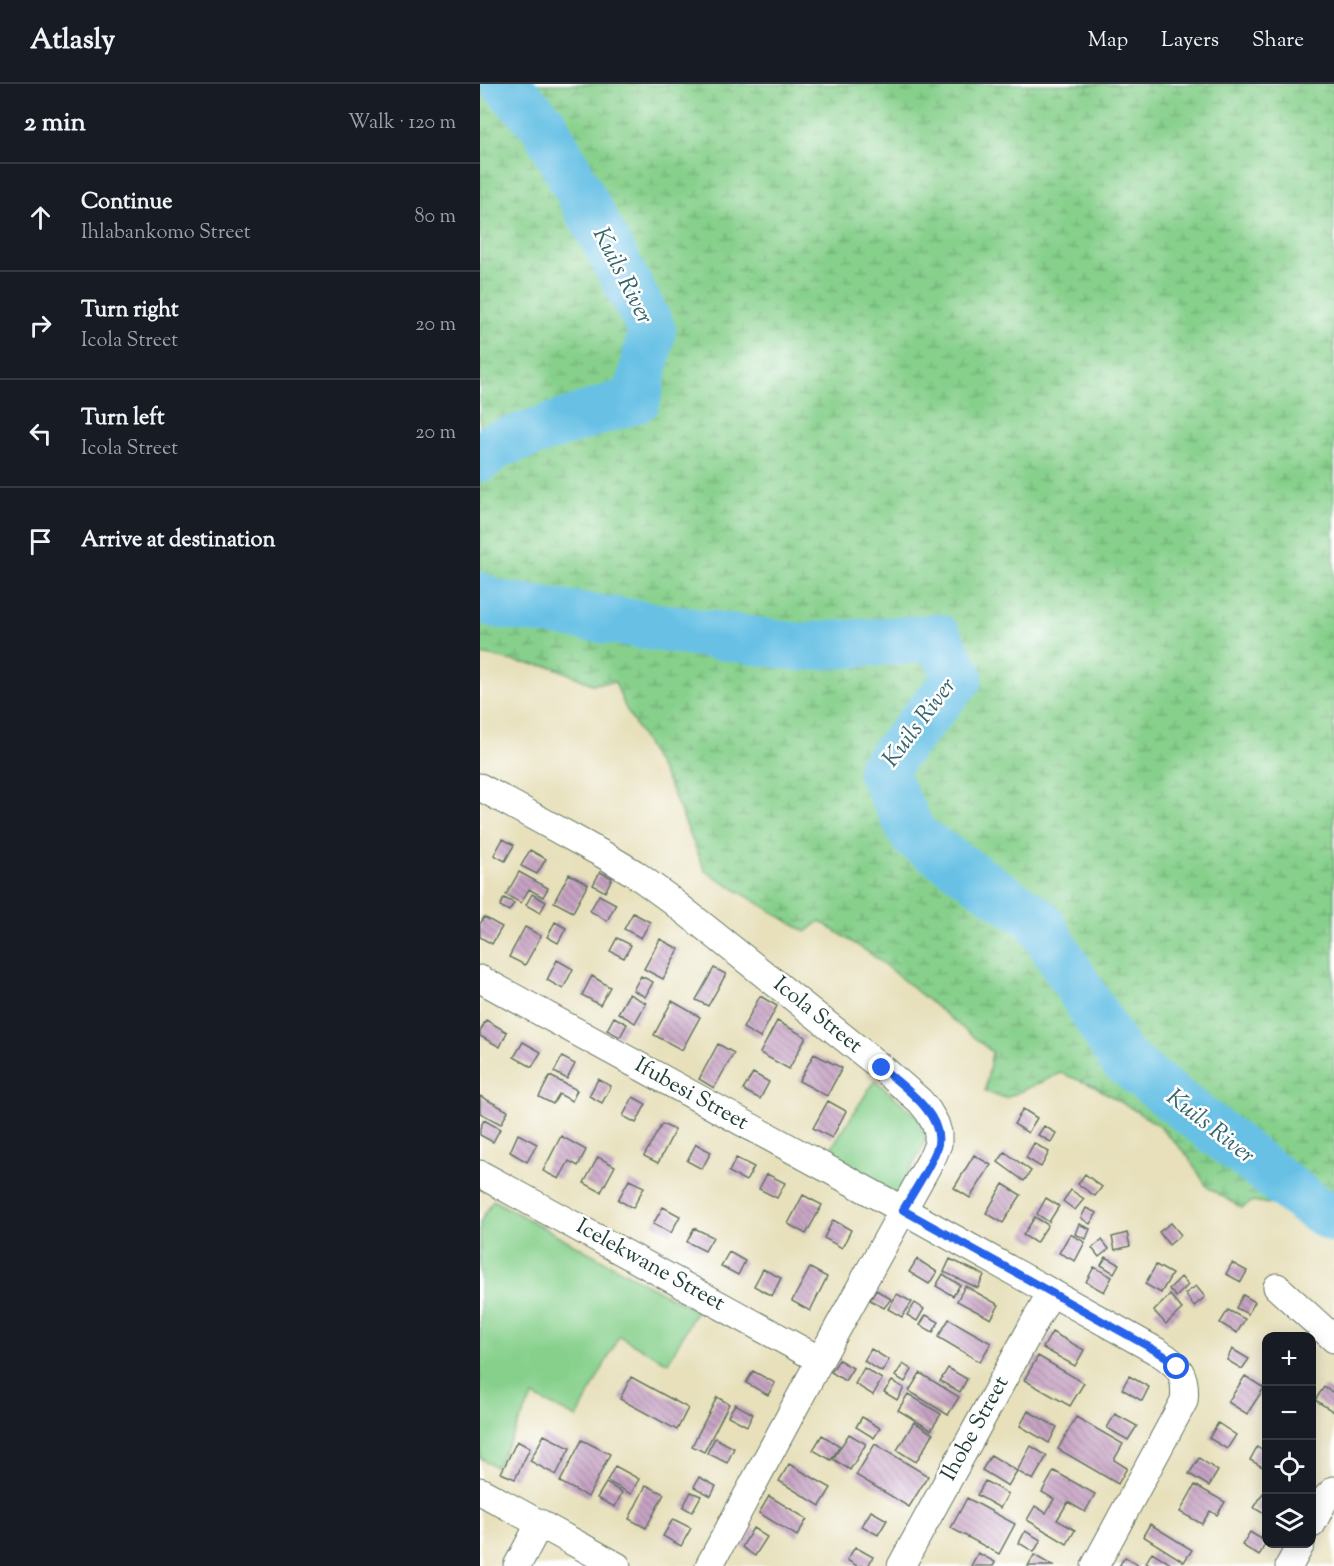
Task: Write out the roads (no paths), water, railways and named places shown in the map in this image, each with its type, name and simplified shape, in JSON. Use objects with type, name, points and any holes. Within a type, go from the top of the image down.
[{"type":"street","name":"Icola Street","points":[[480,787],[580,841],[634,873],[667,897],[882,1068],[920,1101],[935,1122],[938,1144],[933,1156],[820,1359],[709,1566]]},
{"type":"street","name":"Ifubesi Street","points":[[480,979],[1168,1358],[1184,1377],[1185,1401],[1095,1566]]},
{"type":"street","name":"Icelekwane Street","points":[[480,1174],[820,1359]]},
{"type":"street","points":[[1277,1287],[1334,1339]]},
{"type":"street","name":"Ihobe Street","points":[[901,1566],[1051,1292]]},
{"type":"street","points":[[480,1491],[617,1566]]},
{"type":"street","points":[[1316,1516],[1330,1494]]},
{"type":"street","points":[[517,1566],[540,1523]]},
{"type":"street","points":[[1289,1566],[1299,1548]]},
{"type":"waterway","name":"Kuils River","points":[[480,458],[496,445],[637,399],[652,330],[544,125],[505,84]]},
{"type":"waterway","name":"Kuils River","points":[[480,596],[496,604],[799,647],[938,638],[959,677],[881,770],[914,836],[1038,920],[1122,1059],[1309,1204],[1334,1219]]}]
